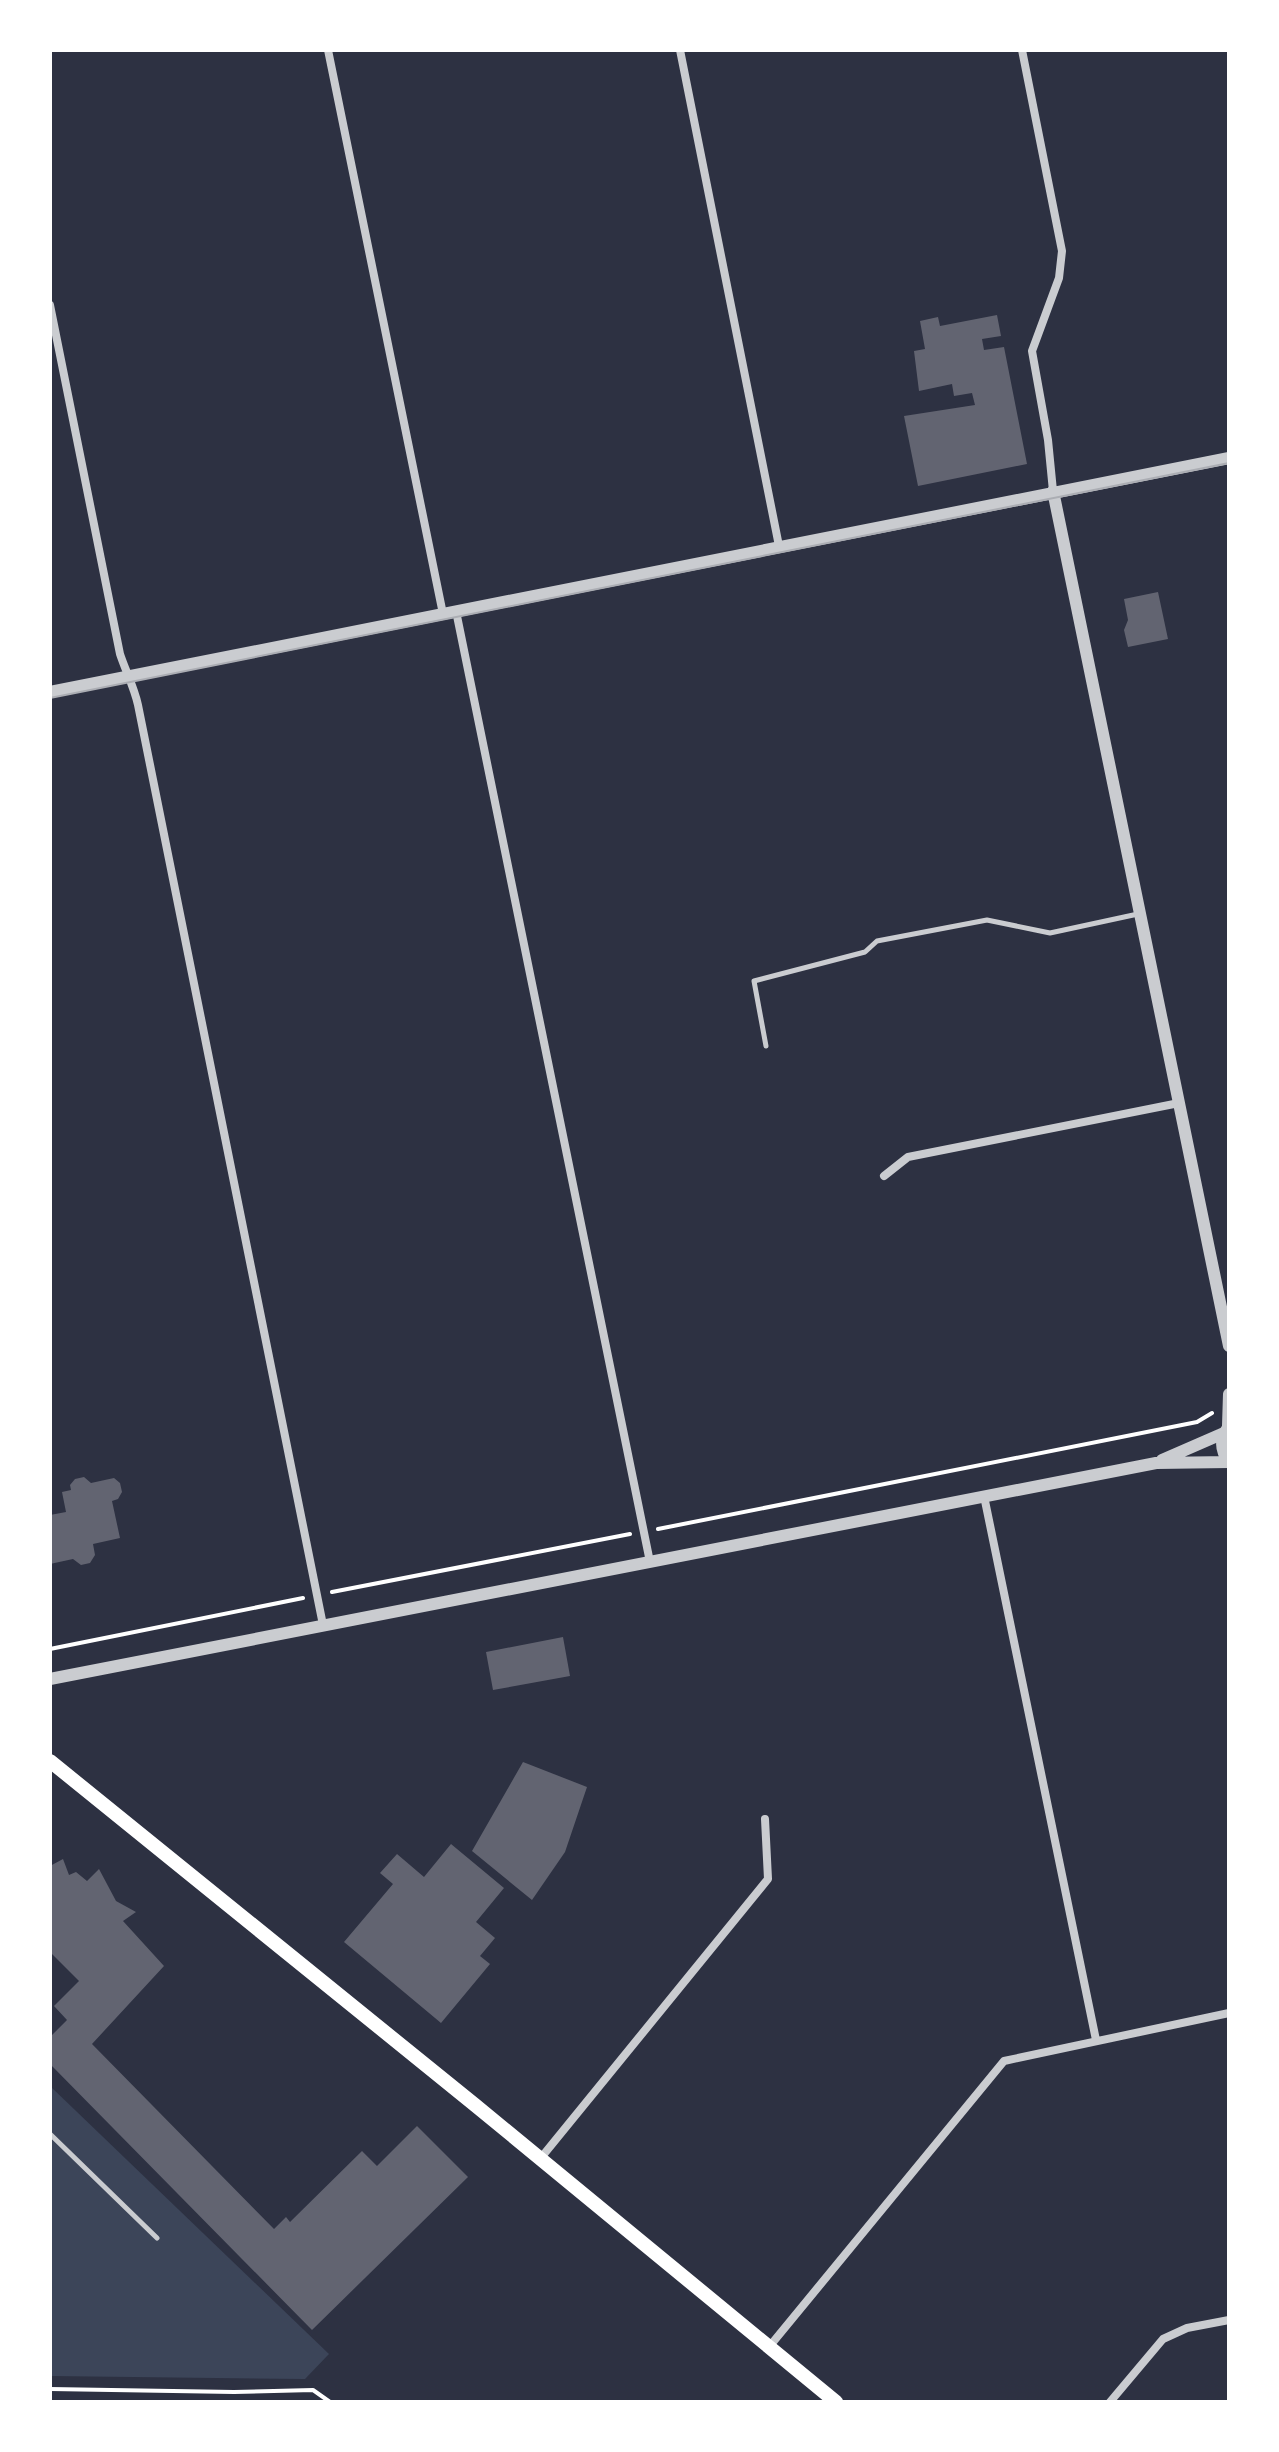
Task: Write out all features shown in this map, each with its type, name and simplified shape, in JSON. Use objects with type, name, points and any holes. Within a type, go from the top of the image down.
[{"type":"main road","points":[[50,1761],[836,2402]]},
{"type":"street","points":[[328,50],[650,1562]]},
{"type":"street","points":[[680,50],[779,546]]},
{"type":"street","points":[[1022,50],[1062,251],[1059,278],[1032,351],[1048,440],[1053,491],[1229,1346]]},
{"type":"street","points":[[50,305],[120,654],[133,681],[323,1625]]},
{"type":"street","points":[[50,364],[62,362]]},
{"type":"street","points":[[50,692],[1229,458]]},
{"type":"street","points":[[884,1176],[908,1157],[1179,1103]]},
{"type":"street","points":[[50,1679],[1156,1463],[1229,1462],[1222,1449],[1227,1429],[1229,1394]]},
{"type":"street","points":[[1156,1463],[1227,1429]]},
{"type":"street","points":[[984,1496],[1096,2040]]},
{"type":"street","points":[[540,2159],[768,1879],[765,1819]]},
{"type":"street","points":[[769,2347],[1004,2061],[1229,2013]]},
{"type":"street","points":[[1110,2402],[1163,2339],[1187,2328],[1229,2320]]},
{"type":"lane","points":[[766,1046],[754,981],[865,952],[877,941],[987,920],[1050,933],[1140,913]]},
{"type":"lane","points":[[50,2134],[157,2238]]},
{"type":"path","points":[[330,1593],[1197,1422],[1227,1410]]},
{"type":"path","points":[[50,1649],[303,1598]]},
{"type":"path","points":[[50,2389],[313,2390],[330,2402]]},
{"type":"shaded area","points":[[50,2086],[329,2354],[305,2379],[50,2376]]},
{"type":"building","points":[[997,315],[1001,336],[982,339],[984,350],[1004,347],[1027,464],[918,486],[904,416],[975,405],[972,393],[954,396],[952,384],[919,391],[914,351],[925,349],[920,321],[938,317],[940,326]]},
{"type":"building","points":[[1158,592],[1168,639],[1128,647],[1124,630],[1128,620],[1124,599]]},
{"type":"building","points":[[84,1477],[91,1483],[114,1478],[120,1483],[122,1492],[118,1499],[112,1501],[120,1538],[93,1544],[95,1555],[90,1563],[81,1565],[73,1559],[50,1564],[50,1515],[66,1512],[62,1492],[71,1490],[70,1485],[75,1479]]},
{"type":"building","points":[[563,1637],[570,1676],[493,1690],[486,1652]]},
{"type":"building","points":[[523,1762],[587,1787],[565,1852],[532,1900],[472,1851]]},
{"type":"building","points":[[451,1844],[504,1888],[476,1922],[495,1938],[480,1956],[490,1964],[441,2023],[344,1942],[393,1884],[380,1873],[397,1854],[424,1877]]},
{"type":"building","points":[[63,1859],[69,1875],[76,1872],[87,1881],[99,1869],[116,1901],[136,1912],[123,1921],[164,1966],[92,2044],[274,2229],[286,2217],[290,2222],[362,2151],[377,2166],[417,2126],[468,2177],[312,2330],[50,2064],[50,2037],[67,2020],[54,2006],[79,1981],[50,1952],[50,1866]]},
{"type":"tram line","points":[[50,698],[1229,463]]}]
